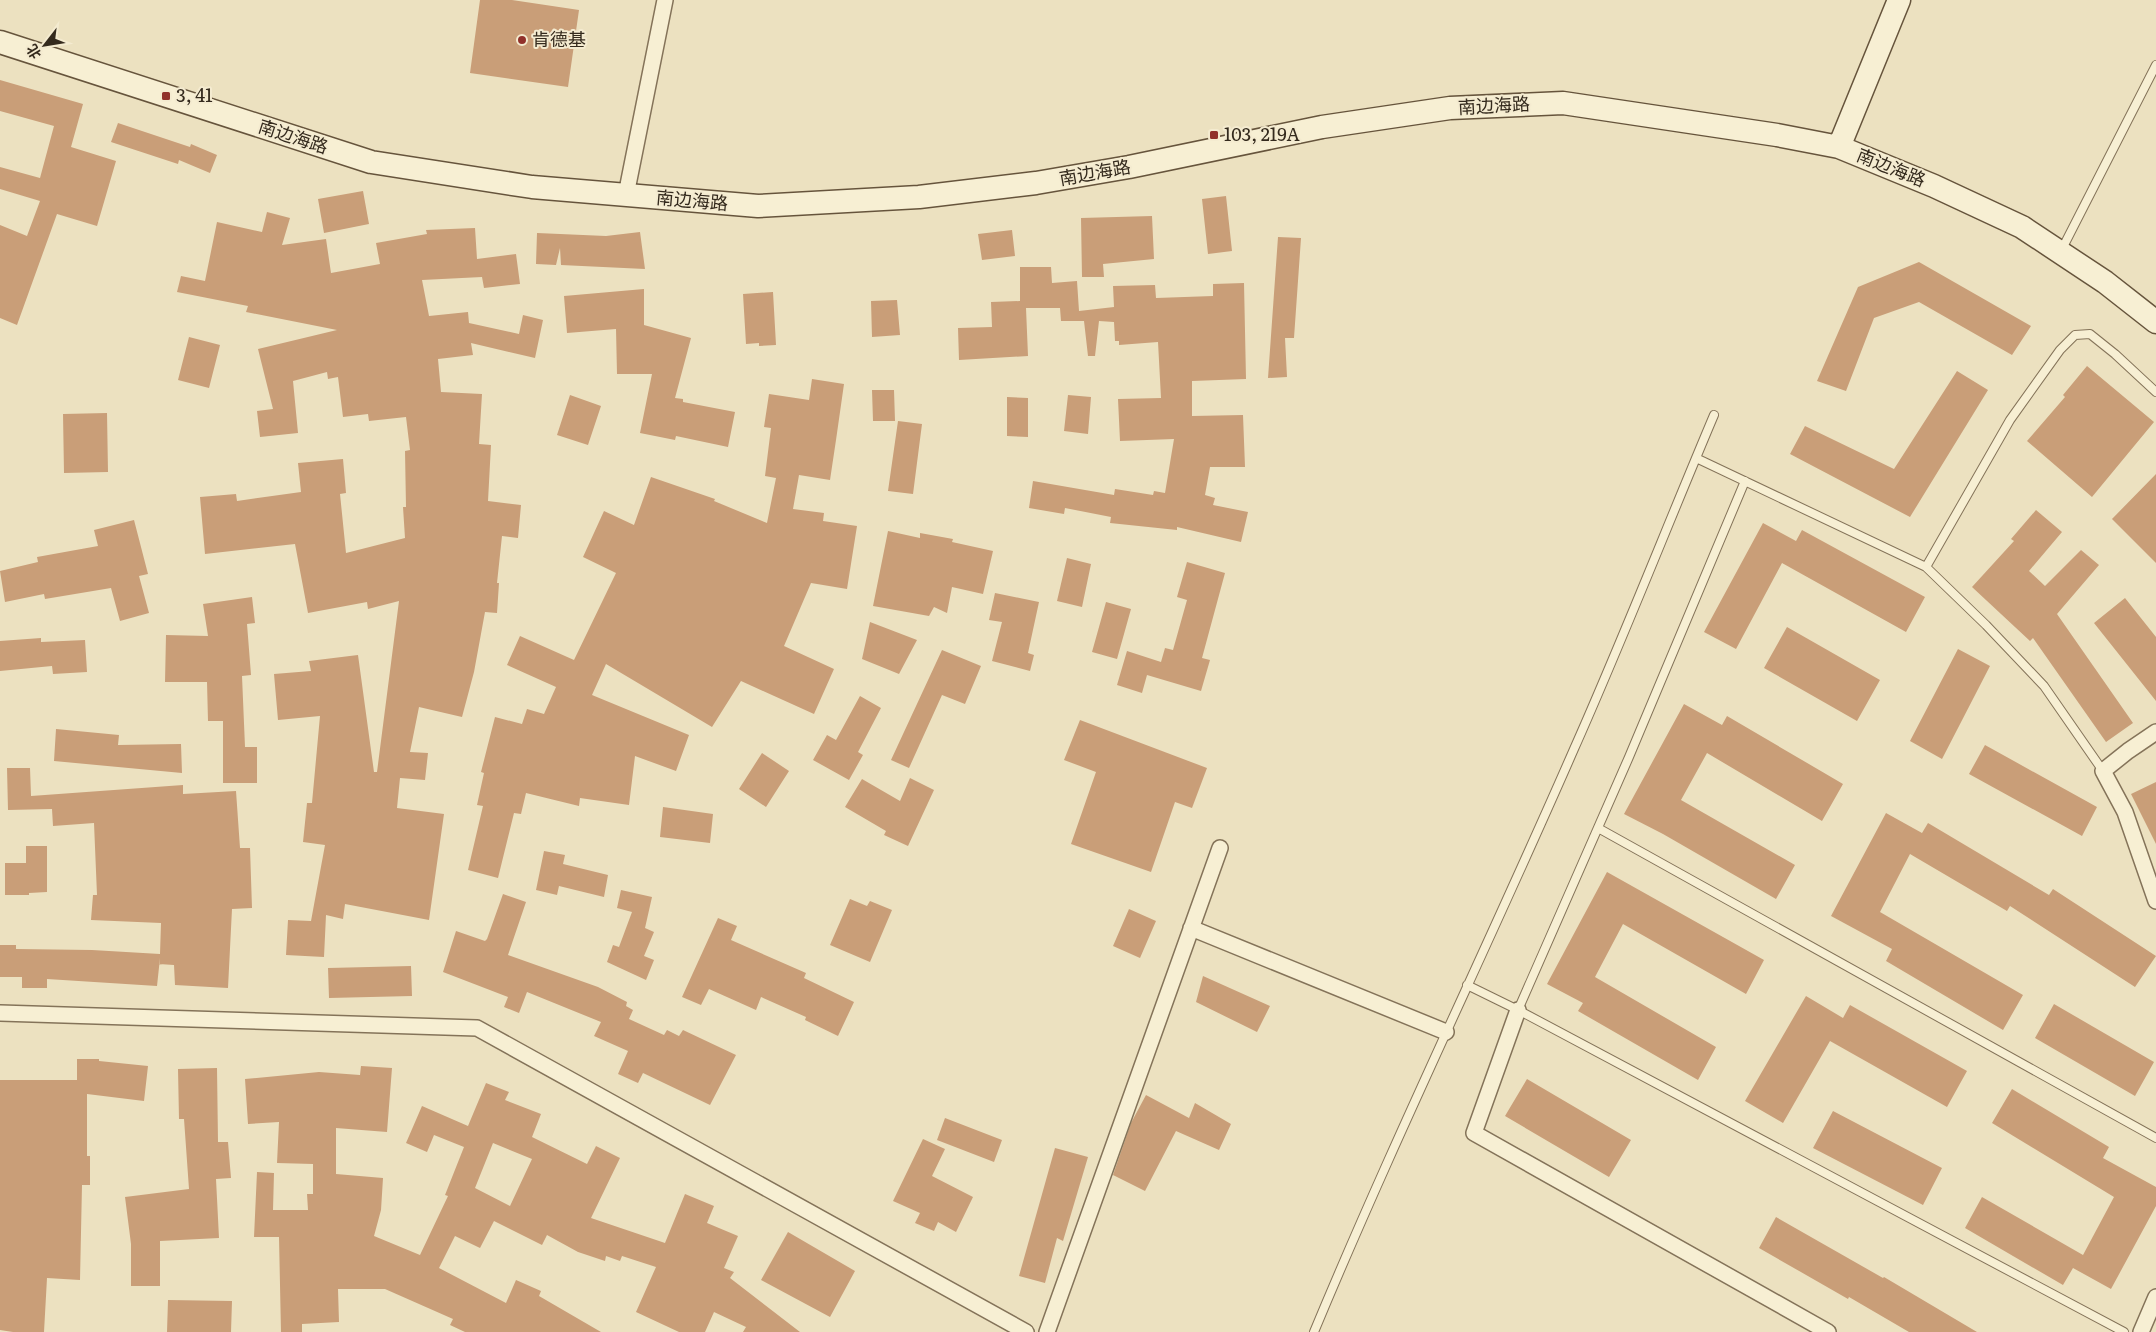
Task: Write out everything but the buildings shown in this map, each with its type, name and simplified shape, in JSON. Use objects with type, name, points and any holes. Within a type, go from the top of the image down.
[{"type":"main road","points":[[1839,147],[1899,0]]},
{"type":"main road","name":"南边海路","points":[[0,42],[371,162],[532,187],[758,206],[919,196],[1036,183],[1129,167],[1322,127],[1450,108],[1563,103],[1777,135],[1839,147],[1934,186],[2022,227],[2104,282],[2156,322]]},
{"type":"street","points":[[626,195],[665,0]]},
{"type":"street","points":[[2156,732],[2103,771],[2125,812],[2156,901]]},
{"type":"street","points":[[1047,1332],[1220,848]]},
{"type":"street","points":[[1191,928],[1446,1032]]},
{"type":"street","points":[[1518,1010],[1474,1133],[1828,1332]]},
{"type":"street","points":[[0,1014],[477,1028],[1026,1332]]},
{"type":"street","points":[[2141,1332],[2156,1297]]},
{"type":"lane","points":[[2060,253],[2156,65]]},
{"type":"lane","points":[[1926,567],[2010,420],[2060,350],[2075,335],[2090,334],[2116,354],[2156,392]]},
{"type":"lane","points":[[1314,1332],[1350,1246],[1574,749],[1714,415]]},
{"type":"lane","points":[[1696,458],[1926,567],[1986,625],[2044,686],[2103,771]]},
{"type":"lane","points":[[1518,1010],[1598,828],[1745,481]]},
{"type":"lane","points":[[1598,828],[2156,1138]]},
{"type":"lane","points":[[1467,985],[1518,1010],[2124,1332]]},
{"type":"place","name":"肯德基","points":[[522,40]]},
{"type":"place","name":"3, 41","points":[[166,96]]},
{"type":"place","name":"103, 219A","points":[[1214,135]]}]
